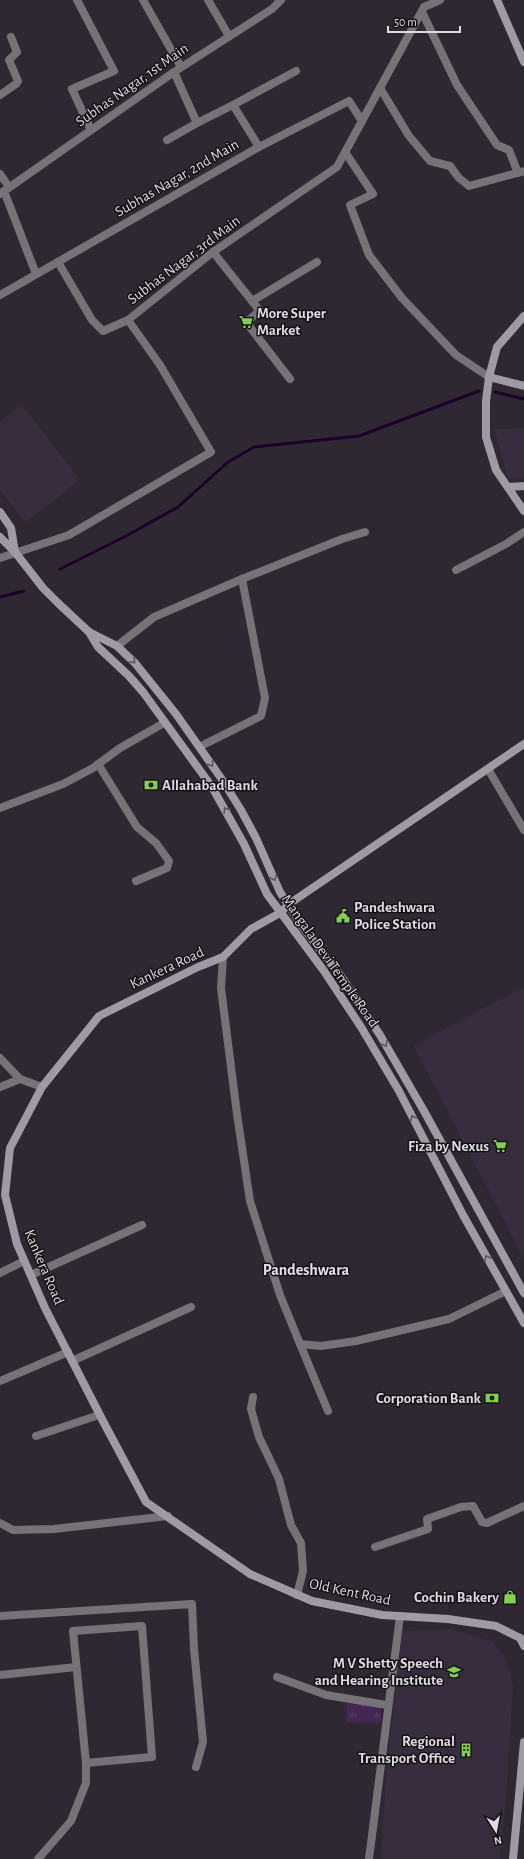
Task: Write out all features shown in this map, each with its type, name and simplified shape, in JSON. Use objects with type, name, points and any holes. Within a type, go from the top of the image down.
[{"type":"main road","points":[[497,0],[524,61]]},
{"type":"main road","points":[[524,316],[498,347],[489,377],[486,401],[486,437],[496,470],[524,512]]},
{"type":"main road","points":[[489,377],[524,386]]},
{"type":"main road","points":[[508,486],[524,486]]},
{"type":"main road","name":"Mangala Devi Temple Road","points":[[0,512],[11,528],[16,552]]},
{"type":"main road","name":"Mangala Devi Temple Road","points":[[0,537],[16,552],[43,588],[89,632],[98,647],[129,676],[212,787],[230,817],[267,894],[316,961],[361,1027],[399,1091],[463,1215],[524,1323]]},
{"type":"main road","name":"Mangala Devi Temple Road","points":[[89,632],[117,646],[135,663],[176,714],[241,810],[280,892],[302,926],[343,979],[380,1035],[416,1097],[524,1293]]},
{"type":"main road","points":[[164,723],[176,714]]},
{"type":"main road","points":[[223,958],[251,929],[280,913],[289,904],[524,744]]},
{"type":"main road","points":[[316,961],[324,955]]},
{"type":"main road","name":"Kankera Road","points":[[168,1516],[146,1502],[99,1415],[24,1261],[17,1244],[5,1196],[10,1148],[42,1087],[99,1016],[198,967],[223,958]]},
{"type":"main road","name":"Old Kent Road","points":[[168,1516],[181,1527],[250,1574],[312,1601],[382,1615],[448,1619],[496,1626],[523,1641]]},
{"type":"main road","points":[[513,1859],[524,1742]]},
{"type":"street","points":[[77,0],[114,71],[72,89],[91,130]]},
{"type":"street","points":[[143,0],[177,69],[197,123]]},
{"type":"street","points":[[208,0],[229,36]]},
{"type":"street","name":"Subhas Nagar, 1st Main","points":[[4,191],[177,69],[272,9],[281,0]]},
{"type":"street","name":"Subhas Nagar, 3rd Main","points":[[0,558],[69,535],[211,452],[160,365],[128,320],[213,252],[337,167],[424,7],[440,0]]},
{"type":"street","points":[[380,88],[409,136],[430,161],[450,166],[459,178],[469,186],[521,172],[509,150],[497,145],[457,85],[422,12]]},
{"type":"street","points":[[0,95],[18,81],[9,60],[18,52],[11,37]]},
{"type":"street","points":[[167,140],[296,71]]},
{"type":"street","name":"Subhas Nagar, 2nd Main","points":[[0,295],[259,147],[349,101],[362,121]]},
{"type":"street","points":[[233,105],[259,147]]},
{"type":"street","points":[[345,152],[373,194],[350,205],[369,255],[402,298],[456,355],[489,377]]},
{"type":"street","points":[[0,174],[4,191],[36,274]]},
{"type":"street","points":[[213,252],[260,311],[246,322],[290,379]]},
{"type":"street","points":[[58,262],[92,320],[103,331],[128,320]]},
{"type":"street","points":[[252,301],[317,262]]},
{"type":"street","points":[[117,646],[154,617],[242,579],[342,539],[365,532]]},
{"type":"street","points":[[456,570],[524,532]]},
{"type":"street","points":[[199,747],[261,716],[265,698],[242,579]]},
{"type":"street","points":[[0,808],[63,784],[98,764],[120,748],[164,723]]},
{"type":"street","points":[[98,764],[137,827],[156,843],[168,861],[167,868],[136,882]]},
{"type":"street","points":[[488,769],[524,830]]},
{"type":"street","points":[[223,958],[221,988],[250,1201],[280,1295],[328,1411]]},
{"type":"street","points":[[0,1058],[20,1079],[42,1087]]},
{"type":"street","points":[[0,1087],[20,1079]]},
{"type":"street","points":[[31,1275],[142,1225]]},
{"type":"street","points":[[0,1273],[24,1261]]},
{"type":"street","points":[[300,1344],[321,1346],[356,1341],[448,1319],[506,1292]]},
{"type":"street","points":[[72,1361],[191,1307]]},
{"type":"street","points":[[0,1381],[68,1352]]},
{"type":"street","points":[[253,1397],[251,1409],[259,1437],[279,1479],[291,1526],[301,1544],[303,1571],[297,1595]]},
{"type":"street","points":[[36,1436],[99,1415]]},
{"type":"street","points":[[375,1547],[428,1528],[427,1519],[461,1507],[473,1506],[482,1522],[487,1523],[524,1506]]},
{"type":"street","points":[[0,1523],[13,1530],[54,1529],[168,1516]]},
{"type":"street","points":[[0,1616],[192,1604],[194,1648],[203,1742],[196,1767]]},
{"type":"street","points":[[369,1859],[400,1616]]},
{"type":"street","points":[[38,1859],[71,1821],[86,1783],[86,1763],[73,1631],[142,1626],[152,1757],[86,1763]]},
{"type":"street","points":[[0,1675],[76,1667]]},
{"type":"street","points":[[277,1677],[326,1695],[388,1705]]},
{"type":"shaded area","points":[[22,405],[80,480],[25,522],[0,490],[0,422]]},
{"type":"shaded area","points":[[524,428],[524,478],[508,478],[494,429]]},
{"type":"shaded area","name":"Fiza by Nexus","points":[[524,987],[524,1259],[414,1046]]},
{"type":"shaded area","points":[[452,1629],[493,1642],[506,1659],[513,1686],[507,1784],[500,1859],[381,1859],[386,1778],[402,1631]]},
{"type":"green space","points":[[347,1703],[381,1706],[380,1723],[346,1722]]},
{"type":"waterway","points":[[60,569],[126,536],[178,507],[228,462],[254,447],[359,436],[479,391]]},
{"type":"waterway","points":[[495,392],[524,399]]},
{"type":"waterway","points":[[0,597],[24,591]]},
{"type":"place","name":"More Super Market","points":[[246,322]]},
{"type":"place","name":"Allahabad Bank","points":[[151,785]]},
{"type":"place","name":"Pandeshwara Police Station","points":[[343,916]]},
{"type":"place","name":"Fiza by Nexus","points":[[500,1146]]},
{"type":"place","name":"Corporation Bank","points":[[492,1398]]},
{"type":"place","name":"Cochin Bakery","points":[[510,1597]]},
{"type":"place","name":"M V Shetty Speech and Hearing Institute","points":[[454,1672]]},
{"type":"place","name":"Regional Transport Office","points":[[466,1750]]},
{"type":"district","name":"Pandeshwara","points":[[306,1270]]}]
